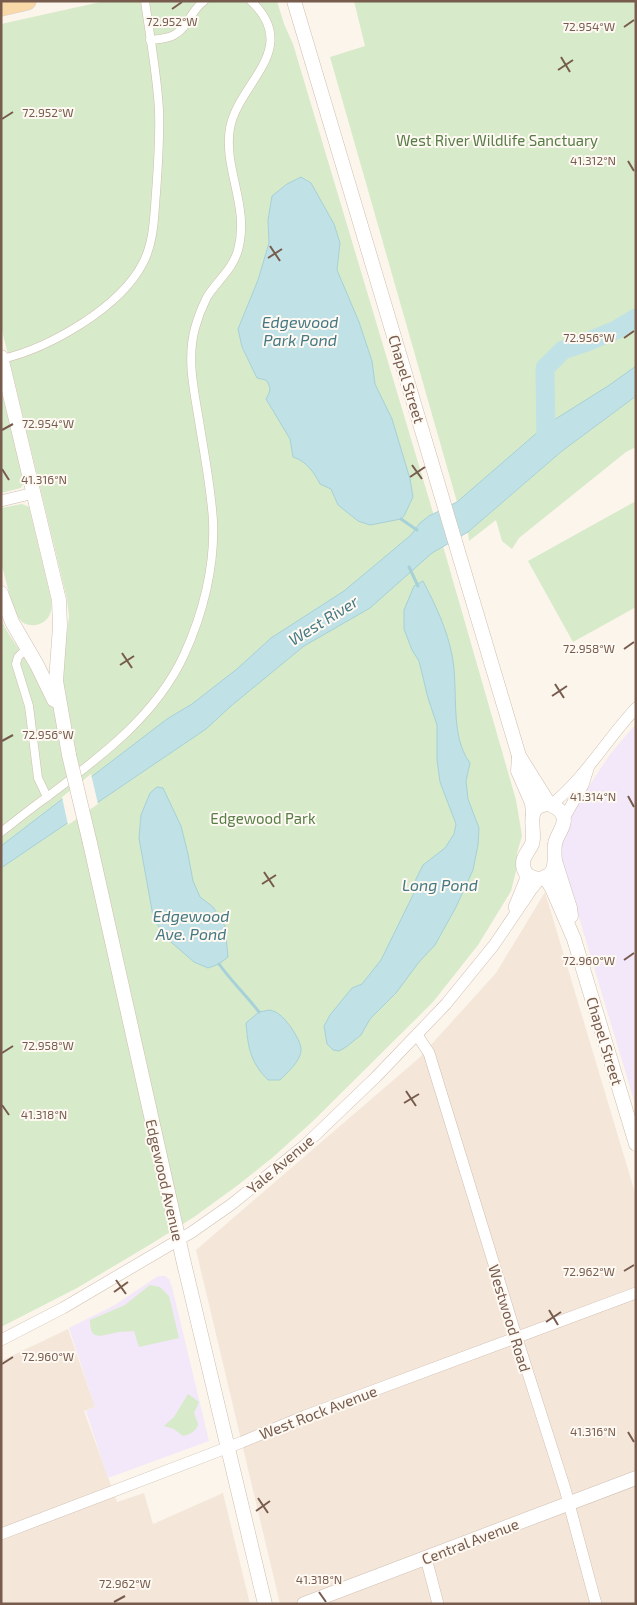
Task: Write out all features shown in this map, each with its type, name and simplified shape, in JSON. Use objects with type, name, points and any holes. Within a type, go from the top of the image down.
[{"type":"main road","points":[[1,7],[27,1]]},
{"type":"street","points":[[1,358],[37,348],[74,328],[114,298],[143,263],[149,248],[154,222],[159,131],[157,92],[145,1]]},
{"type":"street","points":[[150,40],[167,38],[181,31],[192,13],[204,1]]},
{"type":"street","points":[[1,832],[114,744],[161,692],[172,677],[198,620],[212,553],[213,521],[190,354],[200,311],[235,260],[242,232],[238,192],[230,156],[230,127],[235,111],[267,59],[270,43],[265,19],[258,7],[251,1]]},
{"type":"street","name":"Chapel Street","points":[[294,1],[519,756],[550,805],[561,811],[564,818]]},
{"type":"street","name":"Edgewood Avenue","points":[[1,358],[59,600],[60,626],[56,681],[69,755]]},
{"type":"street","points":[[1,501],[34,493]]},
{"type":"street","name":"Edgewood Avenue","points":[[1,593],[12,622],[52,694],[69,755],[179,1240],[265,1604]]},
{"type":"street","points":[[27,648],[17,659],[16,664],[29,706],[38,778],[46,797]]},
{"type":"street","points":[[532,814],[539,807],[550,805],[566,792],[636,708]]},
{"type":"street","name":"Chapel Street","points":[[519,756],[518,771],[532,803],[532,843],[523,859],[525,872]]},
{"type":"street","points":[[525,872],[535,878],[543,878],[551,873],[555,861],[554,846],[556,836],[564,824],[564,818],[582,785],[590,765]]},
{"type":"street","name":"Chapel Street","points":[[555,861],[570,908],[574,939]]},
{"type":"street","name":"Yale Avenue","points":[[508,925],[525,880],[525,872]]},
{"type":"street","name":"Chapel Street","points":[[543,878],[552,888],[574,939],[636,1144]]},
{"type":"street","name":"Yale Avenue","points":[[1,1340],[63,1308],[179,1240],[232,1204],[305,1145],[446,1004],[494,946],[532,888],[543,878]]},
{"type":"street","name":"Westwood Road","points":[[416,1036],[430,1053],[516,1338],[569,1504],[596,1604]]},
{"type":"street","name":"West Rock Avenue","points":[[1,1534],[314,1412],[636,1293]]},
{"type":"street","name":"Central Avenue","points":[[304,1604],[636,1478]]},
{"type":"street","points":[[426,1558],[438,1604]]},
{"type":"shaded area","points":[[636,724],[636,1107],[559,851],[569,821],[591,783],[611,753]]},
{"type":"shaded area","points":[[545,892],[636,1196],[636,1604],[280,1604],[196,1250],[419,1058],[496,973]]},
{"type":"shaded area","points":[[158,1276],[165,1276],[169,1279],[172,1287],[209,1441],[108,1478],[86,1411],[95,1407],[69,1328],[115,1305]]},
{"type":"shaded area","points":[[68,1329],[95,1407],[84,1411],[117,1502],[144,1493],[153,1524],[223,1493],[250,1604],[1,1604],[1,1361]]},
{"type":"green space","name":"Edgewood Park","points":[[105,1],[277,1],[293,44],[443,546],[516,800],[522,836],[517,853],[516,871],[511,891],[478,945],[433,1002],[313,1121],[272,1158],[194,1217],[77,1288],[1,1327],[1,619],[9,635],[39,679],[62,674],[69,616],[67,599],[1,326],[1,24]]},
{"type":"green space","name":"West River Wildlife Sanctuary","points":[[354,1],[636,1],[636,373],[457,502],[330,57],[365,46]]},
{"type":"green space","points":[[1,389],[24,482],[21,488],[1,493]]},
{"type":"green space","points":[[636,396],[636,447],[626,452],[519,538],[512,549],[502,541],[496,520],[469,541],[468,532],[562,451]]},
{"type":"green space","points":[[636,501],[636,607],[573,642],[528,561]]},
{"type":"green space","points":[[22,504],[29,507],[51,599],[51,609],[47,619],[35,625],[22,622],[13,608],[1,562],[1,508]]},
{"type":"green space","points":[[150,1285],[160,1287],[169,1296],[179,1338],[139,1347],[134,1331],[100,1336],[94,1334],[90,1327],[90,1320],[125,1305]]},
{"type":"green space","points":[[188,1394],[199,1402],[194,1413],[198,1424],[194,1431],[183,1436],[174,1429],[164,1426],[174,1417]]},
{"type":"water","name":"Edgewood Park Pond","points":[[301,177],[311,183],[334,224],[340,243],[337,270],[359,322],[372,361],[375,384],[392,419],[410,479],[413,497],[401,519],[370,525],[358,521],[338,505],[331,489],[320,484],[315,475],[302,461],[293,457],[290,439],[266,399],[270,388],[269,385],[266,380],[257,378],[242,347],[238,329],[258,280],[269,243],[268,220],[272,196],[287,184]]},
{"type":"water","name":"West River","points":[[636,366],[636,396],[562,451],[468,532],[432,553],[370,608],[304,646],[206,729],[1,868],[1,846],[167,719],[192,704],[237,669],[271,638],[344,591],[411,535],[420,523],[429,516],[457,502],[546,425]]},
{"type":"water","name":"Long Pond","points":[[423,581],[444,626],[450,645],[454,668],[457,725],[463,752],[470,763],[466,781],[468,799],[479,828],[478,845],[473,870],[456,907],[435,945],[419,962],[396,993],[370,1019],[361,1035],[339,1051],[333,1050],[327,1044],[324,1026],[330,1015],[352,988],[362,984],[381,960],[413,895],[416,879],[423,865],[445,848],[454,834],[456,824],[440,782],[437,760],[437,725],[419,661],[412,650],[404,629],[404,610],[414,586]]},
{"type":"water","name":"Edgewood Ave. Pond","points":[[157,787],[163,788],[181,826],[193,881],[200,897],[213,907],[225,926],[228,957],[219,964],[208,968],[194,962],[164,936],[153,916],[139,838],[141,815],[150,793]]},
{"type":"water","points":[[270,1010],[283,1017],[296,1035],[301,1048],[297,1061],[280,1080],[268,1080],[257,1067],[251,1054],[248,1040],[246,1023],[259,1012]]},
{"type":"pier","points":[[91,774],[98,804],[68,825],[62,797]]},
{"type":"waterway","points":[[546,444],[545,368],[563,350],[616,330],[636,318]]},
{"type":"waterway","points":[[401,519],[417,530]]},
{"type":"waterway","points":[[409,567],[418,586]]},
{"type":"waterway","points":[[219,964],[259,1012]]}]
